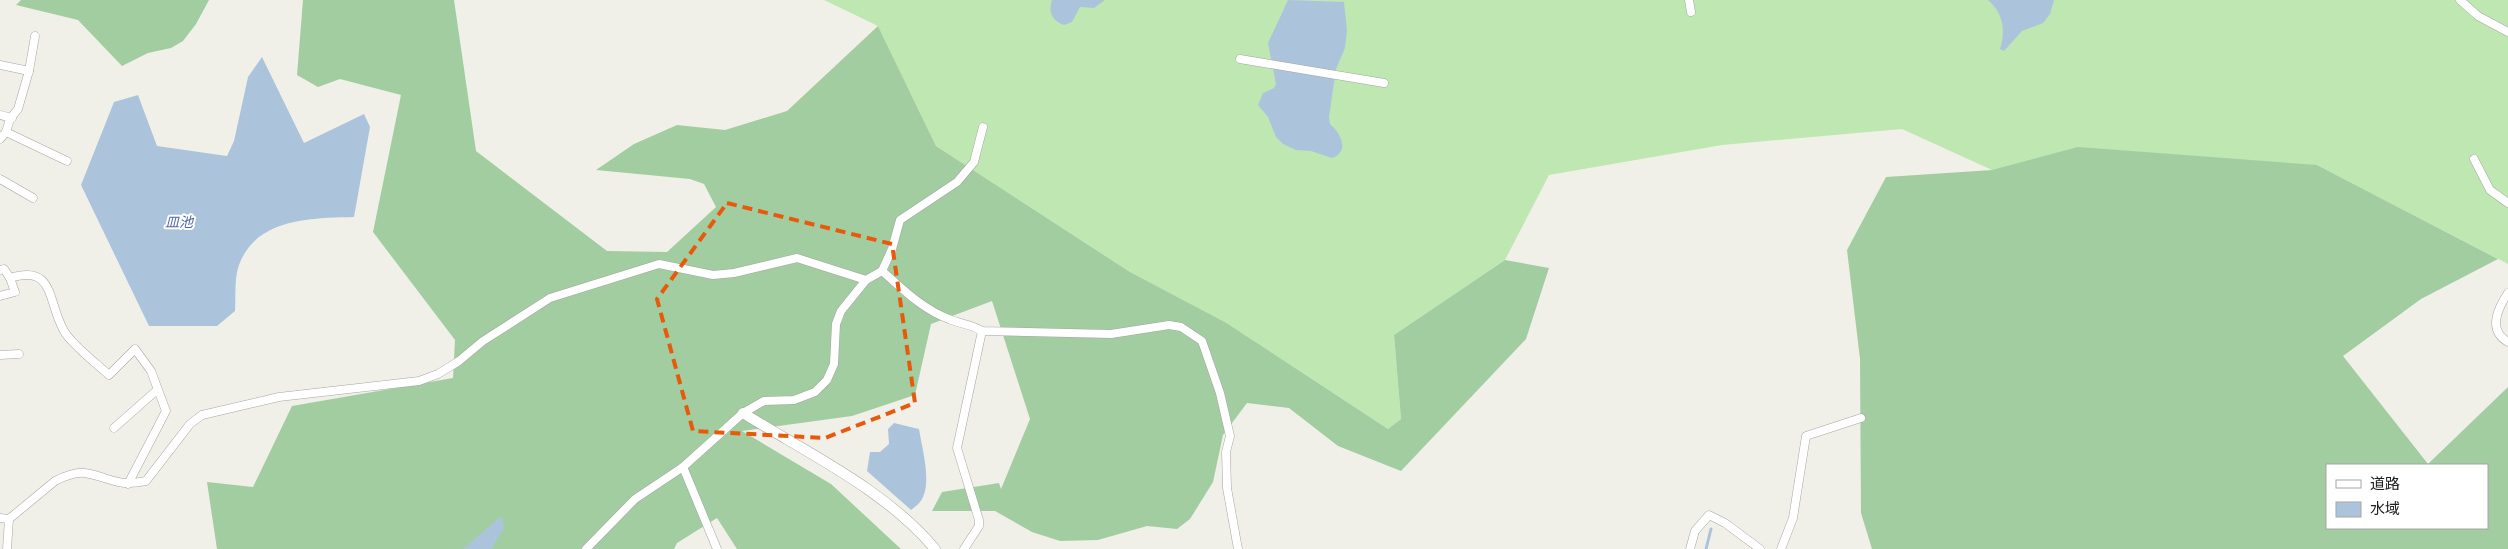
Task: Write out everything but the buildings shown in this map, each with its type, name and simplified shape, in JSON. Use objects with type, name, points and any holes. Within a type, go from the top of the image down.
[{"type":"street","points":[[1689,0],[1691,12]]},
{"type":"street","points":[[2460,0],[2478,16],[2508,32]]},
{"type":"street","points":[[0,139],[6,132],[18,109],[29,71],[35,36]]},
{"type":"street","points":[[1240,59],[1384,83]]},
{"type":"street","points":[[0,65],[29,71]]},
{"type":"street","points":[[0,115],[12,118]]},
{"type":"street","points":[[586,549],[636,499],[684,467],[743,413],[764,401],[794,400],[806,397],[827,380],[834,364],[836,324],[841,311],[866,280],[882,271],[892,249],[900,220],[957,182],[974,162],[983,126]]},
{"type":"street","points":[[6,132],[67,162]]},
{"type":"street","points":[[2474,159],[2490,190],[2508,203]]},
{"type":"street","points":[[0,179],[33,198]]},
{"type":"street","points":[[0,518],[9,518],[55,481],[63,477],[83,473],[112,482],[128,484],[146,480],[190,424],[202,415],[279,397],[419,380],[438,374],[483,341],[550,298],[659,264],[713,275],[734,273],[797,258],[866,280]]},
{"type":"street","points":[[0,270],[4,269],[10,278],[15,292],[0,296]]},
{"type":"street","points":[[882,271],[916,302],[949,319],[971,324],[982,331],[1111,334],[1169,325],[1181,327],[1202,341],[1218,384],[1230,436],[1226,452],[1227,488],[1238,549]]},
{"type":"street","points":[[10,278],[26,273],[36,275],[43,281],[64,332],[108,375],[135,349],[152,371],[157,390],[166,410],[128,484]]},
{"type":"street","points":[[2508,293],[2495,317],[2497,330],[2503,339],[2508,342]]},
{"type":"street","points":[[964,549],[979,526],[979,520],[957,448],[982,331]]},
{"type":"street","points":[[0,355],[19,354]]},
{"type":"street","points":[[114,428],[157,390]]},
{"type":"street","points":[[743,413],[873,493],[904,518],[935,549]]},
{"type":"street","points":[[1781,549],[1792,518],[1806,436],[1861,418]]},
{"type":"street","points":[[684,467],[717,549]]},
{"type":"street","points":[[1690,549],[1695,531],[1709,515],[1725,523],[1760,549]]},
{"type":"street","points":[[7,549],[9,518]]},
{"type":"highlighted area","points":[[727,203],[892,244],[915,403],[825,438],[693,431],[657,299]]},
{"type":"green space","points":[[21,0],[209,0],[196,24],[183,41],[171,48],[148,53],[122,66],[78,20],[16,5]]},
{"type":"green space","points":[[303,0],[454,0],[476,151],[607,251],[667,252],[716,207],[704,184],[690,179],[596,170],[634,144],[677,125],[725,130],[787,111],[878,26],[936,146],[1130,272],[1225,322],[1388,429],[1401,419],[1394,335],[1505,260],[1549,268],[1526,339],[1401,471],[1338,446],[1289,408],[1247,403],[1223,435],[1213,482],[1190,519],[1177,529],[1147,526],[1098,540],[1060,541],[1032,532],[995,511],[932,511],[942,492],[999,483],[1001,489],[1030,419],[992,301],[931,324],[915,395],[852,416],[742,431],[831,484],[901,549],[737,549],[717,518],[677,543],[674,549],[217,549],[207,482],[253,487],[292,406],[453,378],[455,340],[373,232],[401,95],[340,79],[318,87],[297,75]]},
{"type":"green space","points":[[824,0],[2508,0],[2508,264],[2317,165],[1992,170],[1902,129],[1722,145],[1549,175],[1505,260],[1394,335],[1401,419],[1388,429],[1225,322],[1130,272],[936,146],[878,26]]},
{"type":"green space","points":[[2078,147],[2317,165],[2498,259],[2421,299],[2343,356],[2428,464],[2508,387],[2508,549],[1872,549],[1861,513],[1860,359],[1847,250],[1886,177],[1992,170]]},
{"type":"water","points":[[1052,0],[1105,0],[1094,8],[1080,7],[1072,22],[1064,25],[1056,21],[1052,16],[1050,8]]},
{"type":"water","points":[[1288,0],[1344,2],[1347,30],[1345,48],[1336,69],[1329,117],[1330,124],[1340,137],[1342,147],[1338,155],[1332,158],[1311,151],[1296,150],[1283,144],[1276,137],[1268,117],[1258,105],[1263,93],[1274,88],[1276,84],[1268,43]]},
{"type":"water","points":[[1988,0],[2054,0],[2050,14],[2043,23],[2022,31],[2004,51],[2000,49],[2003,35],[2002,22],[1997,10]]},
{"type":"water","name":"皿池","points":[[262,57],[304,143],[364,114],[370,127],[354,217],[304,220],[272,229],[258,238],[247,249],[237,270],[235,311],[217,326],[149,326],[81,185],[114,102],[138,95],[157,146],[227,156],[234,141],[248,77]]},
{"type":"water","points":[[894,423],[919,429],[926,484],[922,499],[911,510],[867,471],[870,452],[880,452],[889,444],[888,429]]},
{"type":"water","points":[[501,516],[504,528],[491,549],[463,549]]},
{"type":"waterway","points":[[1706,549],[1711,529]]}]
